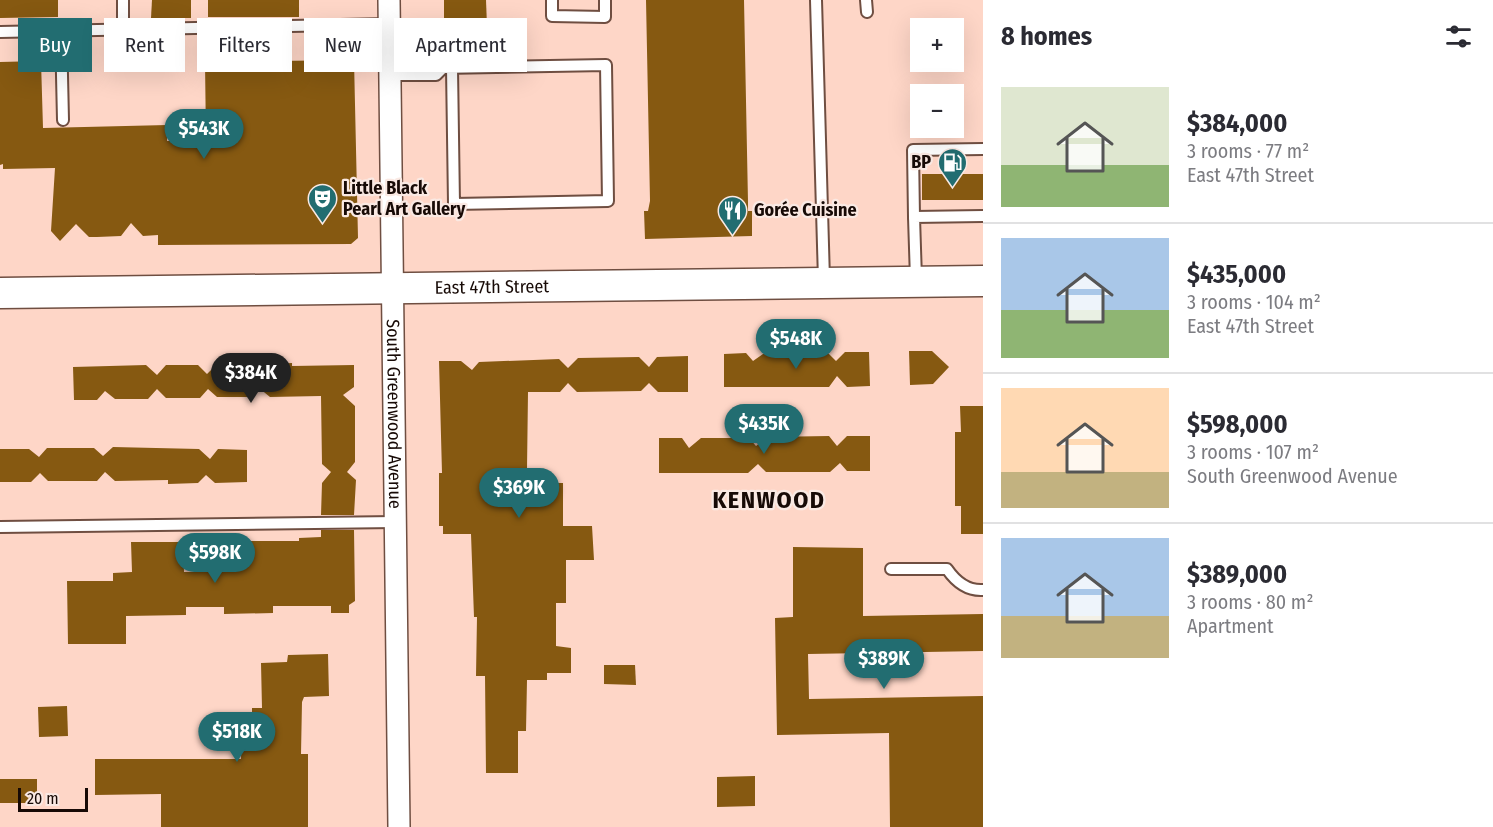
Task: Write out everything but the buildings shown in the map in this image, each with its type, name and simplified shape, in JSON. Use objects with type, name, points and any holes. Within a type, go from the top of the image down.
[{"type":"main road","name":"East 47th Street","points":[[0,293],[983,281]]},
{"type":"street","name":"South Greenwood Avenue","points":[[389,0],[399,827]]},
{"type":"lane","points":[[123,0],[123,18]]},
{"type":"lane","points":[[552,0],[552,16],[605,17],[605,0]]},
{"type":"lane","points":[[816,0],[824,283]]},
{"type":"lane","points":[[866,0],[867,12]]},
{"type":"lane","points":[[185,28],[389,24]]},
{"type":"lane","points":[[0,32],[18,32]]},
{"type":"lane","points":[[606,65],[608,201],[454,204],[448,68],[606,65]]},
{"type":"lane","points":[[390,68],[394,67]]},
{"type":"lane","points":[[62,72],[63,120]]},
{"type":"lane","points":[[916,282],[913,150],[983,149]]},
{"type":"lane","points":[[914,217],[983,216]]},
{"type":"lane","points":[[0,527],[396,522]]},
{"type":"lane","points":[[891,570],[947,569],[955,580],[973,590],[983,590]]},
{"type":"place","name":"BP","points":[[952,188]]},
{"type":"place","name":"Little Black Pearl Art Gallery","points":[[322,224]]},
{"type":"place","name":"Gorée Cuisine","points":[[733,236]]},
{"type":"district","name":"KENWOOD","points":[[769,500]]}]
